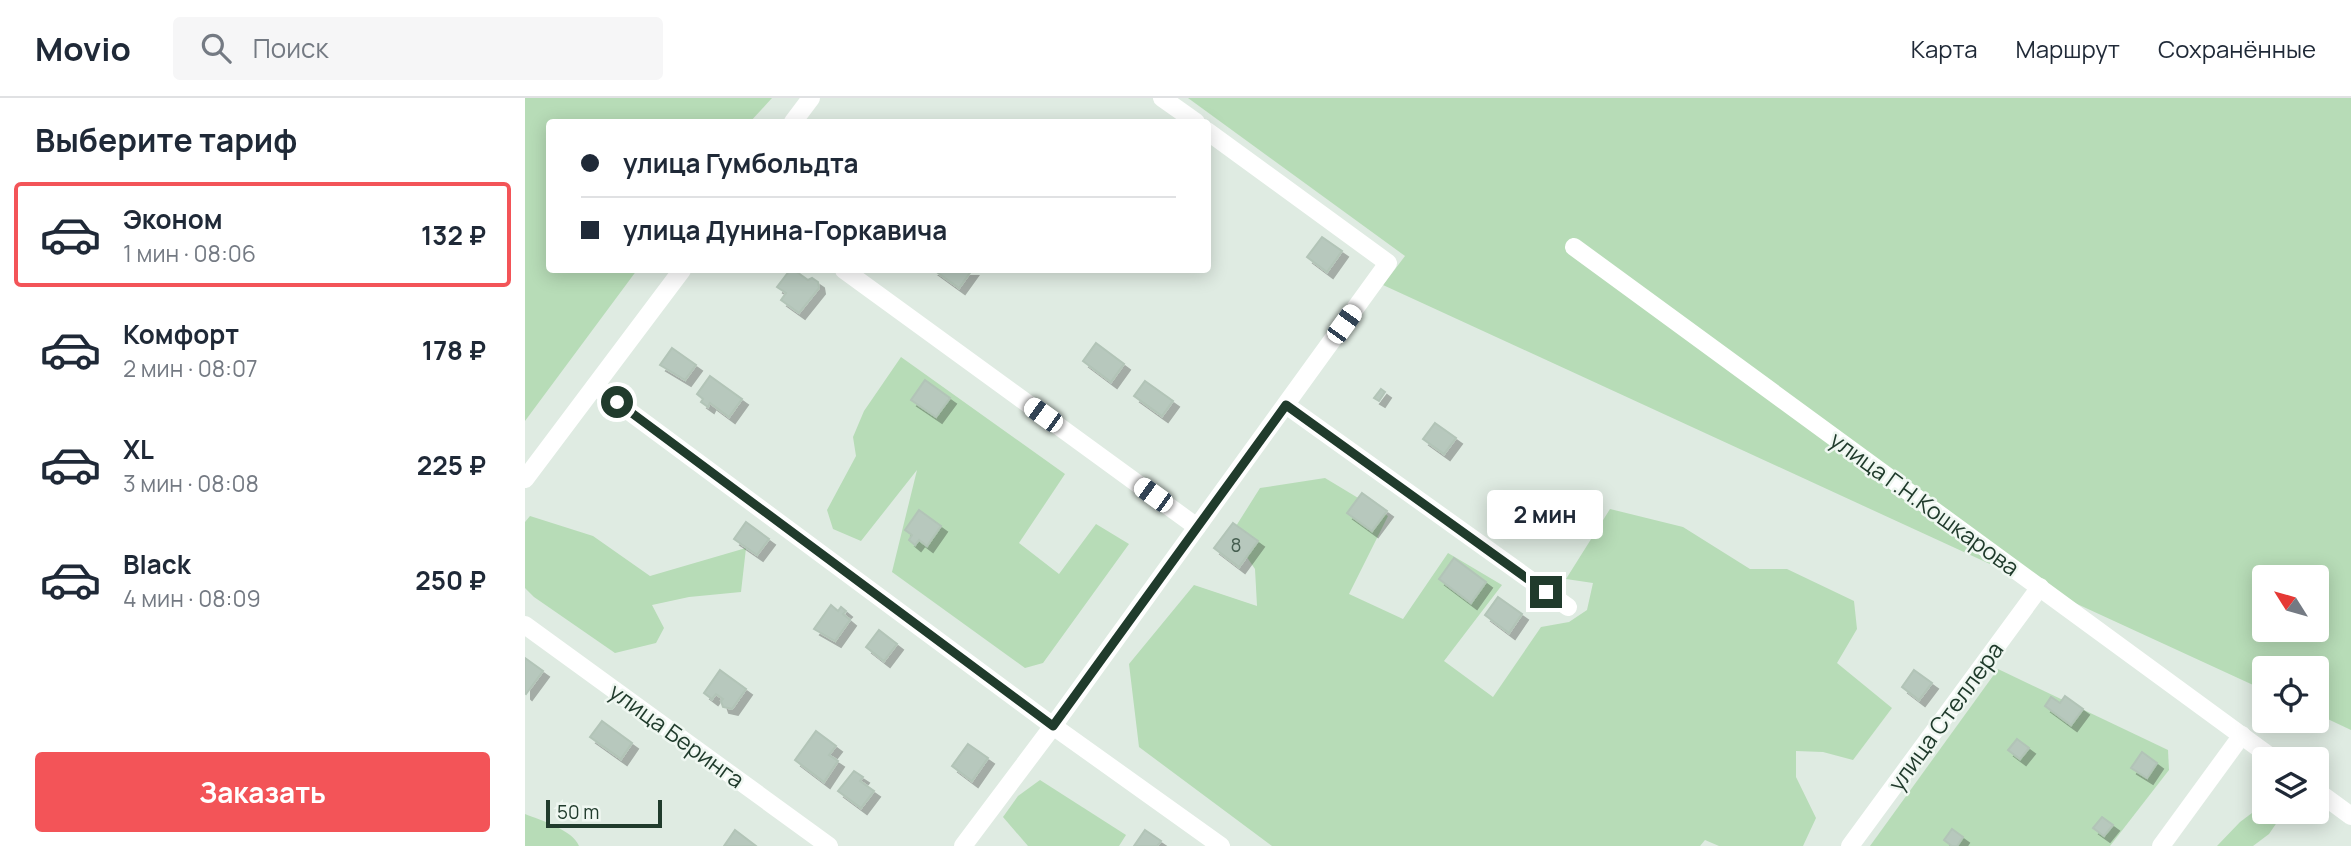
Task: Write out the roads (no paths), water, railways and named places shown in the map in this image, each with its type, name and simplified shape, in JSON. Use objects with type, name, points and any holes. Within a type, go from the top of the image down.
[{"type":"street","points":[[795,119],[811,98]]},
{"type":"street","points":[[1162,98],[1192,119]]},
{"type":"street","points":[[963,846],[1388,264],[1211,134]]},
{"type":"street","name":"улица Г.Н.Кошкарова","points":[[1574,247],[2257,747]]},
{"type":"street","points":[[525,479],[680,273]]},
{"type":"street","points":[[848,273],[1198,527]]},
{"type":"street","points":[[595,386],[1053,726],[1221,846]]},
{"type":"street","points":[[1286,405],[1568,607]]},
{"type":"street","name":"улица Стеллера","points":[[1850,846],[2040,587]]},
{"type":"street","name":"улица Беринга","points":[[525,625],[829,846]]},
{"type":"street","points":[[2161,846],[2242,736]]},
{"type":"street","points":[[2329,799],[2351,816]]}]
